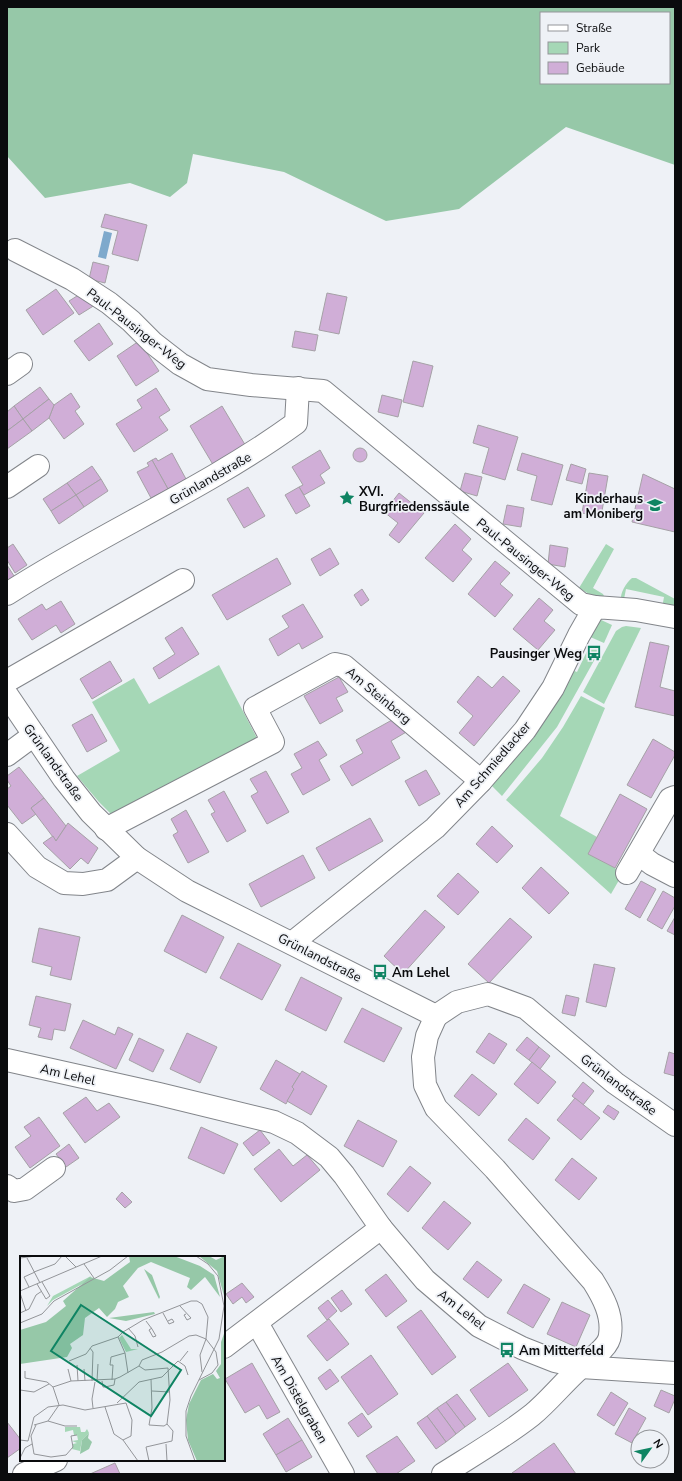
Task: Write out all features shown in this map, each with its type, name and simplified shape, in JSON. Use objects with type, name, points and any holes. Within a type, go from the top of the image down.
[{"type":"street","name":"Paul-Pausinger-Weg","points":[[15,250],[72,279],[109,303],[131,320],[153,343],[180,364],[207,379],[250,385],[323,391],[581,604],[595,607]]},
{"type":"street","name":"Grünlandstraße","points":[[7,594],[45,569],[124,527],[266,445],[296,423],[298,388]]},
{"type":"street","points":[[7,487],[38,466]]},
{"type":"street","points":[[7,681],[183,580]]},
{"type":"street","points":[[595,607],[636,610],[675,617]]},
{"type":"street","name":"Am Schmiedlacker","points":[[292,943],[435,828],[481,781],[525,730],[553,688],[579,635],[595,607]]},
{"type":"street","name":"Am Steinberg","points":[[106,829],[273,742],[255,708],[335,664],[344,666],[481,781]]},
{"type":"street","name":"Grünlandstraße","points":[[7,696],[64,779],[91,813],[137,858],[188,890],[436,1016],[457,1002],[488,994],[526,1008],[614,1083],[675,1125]]},
{"type":"street","points":[[7,755],[34,736]]},
{"type":"street","points":[[627,873],[670,800],[675,797]]},
{"type":"street","points":[[7,834],[37,867],[64,883],[83,884],[107,880],[137,858]]},
{"type":"street","points":[[639,854],[652,864],[675,876]]},
{"type":"street","points":[[436,1016],[427,1036],[423,1057],[425,1085],[436,1108],[495,1169],[593,1281],[604,1299],[610,1320],[610,1336],[599,1353],[581,1367],[532,1414],[497,1441],[443,1474]]},
{"type":"street","name":"Am Lehel","points":[[7,1060],[274,1122],[297,1133],[329,1157],[344,1175],[381,1228],[425,1280],[479,1326],[522,1348],[555,1361],[581,1367],[675,1373]]},
{"type":"street","points":[[7,1186],[14,1191],[25,1189],[54,1168]]},
{"type":"street","points":[[225,1346],[381,1228]]},
{"type":"street","name":"Am Distelgraben","points":[[257,1323],[343,1474]]},
{"type":"street","points":[[24,1474],[54,1461]]},
{"type":"green space","points":[[7,7],[675,7],[675,165],[566,127],[459,209],[386,221],[284,172],[193,154],[187,183],[170,197],[130,183],[45,198],[7,156]]},
{"type":"green space","points":[[606,544],[614,549],[593,588],[603,594],[606,600],[589,599],[589,594],[579,588]]},
{"type":"green space","points":[[632,578],[636,578],[675,599],[675,611],[662,608],[664,597],[626,589],[624,599],[621,600],[621,594],[624,588]]},
{"type":"green space","points":[[599,619],[612,625],[604,643],[588,636]]},
{"type":"green space","points":[[626,626],[641,628],[604,704],[583,692],[616,631]]},
{"type":"green space","points":[[590,645],[600,650],[557,727],[502,796],[490,784],[569,669],[577,672]]},
{"type":"green space","points":[[219,665],[259,742],[114,817],[77,776],[120,751],[92,702],[134,678],[149,704]]},
{"type":"green space","points":[[581,696],[605,708],[560,816],[597,837],[589,854],[615,868],[622,875],[611,894],[506,800],[542,758],[563,727]]},
{"type":"water","points":[[104,231],[112,233],[106,259],[98,257]]},
{"type":"building","points":[[105,214],[147,225],[138,261],[112,254],[118,231],[101,227]]},
{"type":"building","points":[[93,262],[109,266],[105,283],[89,279]]},
{"type":"building","points":[[56,289],[74,313],[43,335],[26,310]]},
{"type":"building","points":[[85,291],[95,305],[79,315],[69,301]]},
{"type":"building","points":[[327,293],[347,297],[339,334],[319,330]]},
{"type":"building","points":[[99,323],[113,344],[89,361],[74,341]]},
{"type":"building","points":[[295,331],[318,335],[315,351],[292,347]]},
{"type":"building","points":[[139,341],[159,371],[136,386],[117,356]]},
{"type":"building","points":[[413,361],[433,366],[423,407],[403,402]]},
{"type":"building","points":[[40,387],[49,399],[23,419],[14,406]]},
{"type":"building","points":[[156,388],[170,410],[159,417],[168,430],[134,452],[116,424],[142,408],[137,400]]},
{"type":"building","points":[[71,393],[80,407],[75,411],[84,424],[64,439],[49,418],[54,405]]},
{"type":"building","points":[[382,395],[402,400],[398,417],[378,412]]},
{"type":"building","points":[[49,399],[54,405],[49,418],[32,431],[23,419]]},
{"type":"building","points":[[14,406],[23,419],[7,431],[7,412]]},
{"type":"building","points":[[222,406],[247,448],[215,468],[190,426]]},
{"type":"building","points":[[23,419],[32,431],[7,449],[7,431]]},
{"type":"building","points":[[478,425],[518,437],[505,480],[482,473],[489,448],[473,443]]},
{"type":"building","points":[[360,448],[365,450],[367,455],[365,460],[360,462],[355,460],[353,455],[355,450]]},
{"type":"building","points":[[320,450],[330,468],[320,475],[325,483],[304,495],[299,487],[303,485],[292,467]]},
{"type":"building","points":[[172,453],[186,479],[168,489],[152,460],[156,458],[158,461]]},
{"type":"building","points":[[522,453],[563,465],[552,505],[531,500],[537,476],[517,470]]},
{"type":"building","points":[[152,460],[168,489],[151,498],[137,472],[149,466],[147,463]]},
{"type":"building","points":[[571,464],[586,469],[582,484],[566,480]]},
{"type":"building","points":[[92,466],[101,479],[76,495],[67,483]]},
{"type":"building","points":[[465,473],[482,477],[477,496],[460,491]]},
{"type":"building","points":[[589,473],[608,476],[601,517],[582,513]]},
{"type":"building","name":"Kinderhaus am Moniberg","points":[[643,474],[675,489],[675,532],[632,522]]},
{"type":"building","points":[[101,479],[108,491],[84,507],[76,495]]},
{"type":"building","points":[[67,483],[76,495],[51,511],[43,499]]},
{"type":"building","points":[[248,487],[265,516],[244,528],[227,499]]},
{"type":"building","points":[[299,487],[310,506],[296,514],[285,495]]},
{"type":"building","points":[[399,493],[424,513],[399,543],[389,535],[398,523],[384,512]]},
{"type":"building","points":[[76,495],[84,507],[59,524],[51,511]]},
{"type":"building","points":[[507,505],[524,508],[521,527],[503,524]]},
{"type":"building","points":[[455,524],[471,539],[462,550],[472,559],[453,582],[425,558]]},
{"type":"building","points":[[13,544],[27,565],[15,573],[7,560],[7,548]]},
{"type":"building","points":[[550,545],[568,548],[565,567],[548,564]]},
{"type":"building","points":[[330,548],[339,564],[320,576],[311,559]]},
{"type":"building","points":[[277,558],[291,584],[227,620],[212,595]]},
{"type":"building","points":[[495,561],[510,573],[500,584],[513,595],[495,617],[468,594]]},
{"type":"building","points":[[7,565],[16,579],[7,584]]},
{"type":"building","points":[[362,589],[369,600],[361,606],[354,595]]},
{"type":"building","points":[[539,598],[553,610],[544,621],[555,630],[538,650],[513,629]]},
{"type":"building","points":[[61,601],[75,624],[61,633],[56,625],[32,640],[18,619],[42,604],[46,610]]},
{"type":"building","points":[[303,604],[323,637],[302,649],[299,643],[278,656],[269,639],[289,627],[282,616]]},
{"type":"building","points":[[182,627],[199,654],[159,679],[153,668],[175,654],[165,638]]},
{"type":"building","points":[[650,642],[669,646],[660,687],[675,691],[675,716],[635,707]]},
{"type":"building","points":[[110,661],[122,681],[92,699],[80,679]]},
{"type":"building","points":[[478,676],[492,688],[503,676],[520,691],[474,746],[459,733],[473,716],[457,702]]},
{"type":"building","points":[[339,677],[348,692],[336,698],[343,711],[320,724],[304,696]]},
{"type":"building","points":[[92,714],[107,741],[87,752],[72,725]]},
{"type":"building","points":[[392,720],[408,731],[391,741],[400,758],[352,786],[340,766],[363,753],[356,740]]},
{"type":"building","points":[[653,739],[675,752],[675,755],[651,798],[627,785]]},
{"type":"building","points":[[318,741],[327,755],[319,760],[330,780],[303,795],[291,774],[302,768],[294,754]]},
{"type":"building","points":[[19,767],[44,798],[31,808],[36,814],[22,824],[7,805],[7,789],[11,786],[7,780],[7,776]]},
{"type":"building","points":[[426,770],[440,794],[419,806],[405,781]]},
{"type":"building","points":[[266,771],[289,812],[267,824],[251,796],[258,792],[250,779]]},
{"type":"building","points":[[224,791],[246,831],[227,842],[211,814],[215,812],[208,800]]},
{"type":"building","points":[[620,794],[647,809],[615,868],[588,854]]},
{"type":"building","points":[[44,798],[66,826],[56,841],[31,808]]},
{"type":"building","points":[[186,810],[209,852],[188,863],[173,835],[178,832],[171,819]]},
{"type":"building","points":[[370,818],[383,841],[329,871],[316,848]]},
{"type":"building","points":[[68,823],[98,848],[88,864],[81,858],[70,869],[43,843],[53,836],[56,841]]},
{"type":"building","points":[[492,826],[513,846],[497,863],[476,844]]},
{"type":"building","points":[[303,855],[315,878],[261,907],[249,884]]},
{"type":"building","points":[[541,867],[569,893],[549,914],[522,888]]},
{"type":"building","points":[[458,873],[479,892],[458,915],[437,896]]},
{"type":"building","points":[[641,881],[656,889],[640,918],[625,909]]},
{"type":"building","points":[[663,891],[675,898],[675,906],[662,929],[647,920]]},
{"type":"building","points":[[425,910],[445,927],[403,974],[384,956]]},
{"type":"building","points":[[182,915],[224,937],[206,973],[164,951]]},
{"type":"building","points":[[675,917],[675,935],[667,931]]},
{"type":"building","points":[[510,918],[532,937],[489,983],[468,964]]},
{"type":"building","points":[[39,928],[80,937],[71,980],[50,975],[52,967],[32,962]]},
{"type":"building","points":[[238,943],[281,965],[262,1000],[220,978]]},
{"type":"building","points":[[594,964],[615,968],[606,1007],[586,1002]]},
{"type":"building","points":[[301,977],[342,998],[326,1031],[285,1010]]},
{"type":"building","points":[[566,995],[579,998],[575,1016],[562,1013]]},
{"type":"building","points":[[36,996],[71,1004],[65,1031],[54,1029],[52,1040],[38,1037],[41,1028],[29,1025]]},
{"type":"building","points":[[362,1008],[402,1028],[384,1062],[344,1042]]},
{"type":"building","points":[[83,1020],[115,1035],[118,1027],[133,1034],[116,1069],[70,1048]]},
{"type":"building","points":[[187,1033],[217,1047],[200,1083],[170,1069]]},
{"type":"building","points":[[489,1033],[507,1044],[494,1064],[476,1052]]},
{"type":"building","points":[[527,1037],[539,1047],[529,1060],[516,1050]]},
{"type":"building","points":[[139,1038],[164,1050],[153,1072],[129,1060]]},
{"type":"building","points":[[539,1047],[550,1056],[540,1069],[529,1060]]},
{"type":"building","points":[[669,1052],[675,1054],[675,1076],[664,1073]]},
{"type":"building","points":[[276,1060],[300,1074],[292,1087],[294,1089],[286,1104],[260,1089]]},
{"type":"building","points":[[532,1062],[556,1082],[538,1104],[514,1084]]},
{"type":"building","points":[[302,1071],[327,1086],[311,1115],[287,1101],[294,1089],[292,1087]]},
{"type":"building","points":[[472,1074],[497,1094],[479,1116],[454,1096]]},
{"type":"building","points":[[583,1082],[594,1091],[583,1105],[572,1096]]},
{"type":"building","points":[[86,1097],[97,1111],[109,1103],[120,1117],[85,1143],[63,1113]]},
{"type":"building","points":[[575,1098],[600,1118],[581,1140],[557,1120]]},
{"type":"building","points":[[608,1105],[619,1112],[614,1120],[603,1112]]},
{"type":"building","points":[[39,1117],[60,1146],[30,1168],[15,1147],[31,1136],[24,1127]]},
{"type":"building","points":[[526,1118],[550,1138],[533,1160],[508,1140]]},
{"type":"building","points":[[358,1120],[397,1141],[383,1167],[344,1146]]},
{"type":"building","points":[[201,1127],[238,1144],[224,1174],[188,1158]]},
{"type":"building","points":[[260,1130],[270,1143],[253,1156],[243,1143]]},
{"type":"building","points":[[69,1144],[79,1158],[66,1167],[56,1154]]},
{"type":"building","points":[[279,1149],[293,1166],[307,1155],[320,1170],[281,1202],[254,1169]]},
{"type":"building","points":[[572,1158],[597,1178],[579,1200],[555,1180]]},
{"type":"building","points":[[410,1166],[431,1183],[408,1212],[387,1194]]},
{"type":"building","points":[[122,1192],[132,1202],[125,1208],[116,1199]]},
{"type":"building","points":[[444,1201],[471,1223],[448,1250],[422,1228]]},
{"type":"building","points":[[477,1261],[502,1280],[488,1298],[463,1279]]},
{"type":"building","points":[[386,1274],[407,1301],[386,1317],[365,1290]]},
{"type":"building","points":[[242,1283],[254,1297],[246,1303],[242,1297],[233,1304],[226,1294]]},
{"type":"building","points":[[524,1284],[550,1299],[533,1328],[507,1313]]},
{"type":"building","points":[[342,1290],[352,1304],[341,1312],[331,1298]]},
{"type":"building","points":[[328,1300],[337,1311],[327,1320],[318,1308]]},
{"type":"building","points":[[562,1302],[590,1315],[576,1347],[547,1334]]},
{"type":"building","points":[[421,1310],[456,1357],[432,1375],[397,1327]]},
{"type":"building","points":[[329,1319],[349,1344],[327,1361],[307,1336]]},
{"type":"building","points":[[371,1355],[398,1394],[368,1415],[341,1377]]},
{"type":"building","points":[[252,1363],[280,1412],[267,1419],[259,1405],[245,1413],[225,1379]]},
{"type":"building","points":[[508,1363],[528,1390],[489,1417],[470,1390]]},
{"type":"building","points":[[330,1369],[339,1381],[326,1390],[318,1378]]},
{"type":"building","points":[[661,1390],[675,1396],[669,1413],[654,1406]]},
{"type":"building","points":[[611,1392],[628,1403],[614,1426],[597,1415]]},
{"type":"building","points":[[457,1394],[476,1419],[465,1427],[446,1402]]},
{"type":"building","points":[[446,1402],[465,1427],[456,1434],[437,1408]]},
{"type":"building","points":[[437,1408],[456,1434],[446,1442],[427,1416]]},
{"type":"building","points":[[629,1408],[646,1418],[640,1429],[630,1429],[630,1442],[615,1434]]},
{"type":"building","points":[[362,1413],[372,1427],[358,1437],[348,1423]]},
{"type":"building","points":[[427,1416],[446,1442],[436,1449],[417,1423]]},
{"type":"building","points":[[288,1418],[302,1440],[276,1455],[263,1434]]},
{"type":"building","points":[[7,1422],[20,1439],[20,1449],[7,1458]]},
{"type":"building","points":[[397,1436],[415,1461],[396,1474],[378,1474],[366,1456]]},
{"type":"building","points":[[302,1440],[312,1457],[286,1472],[276,1455]]},
{"type":"building","points":[[554,1443],[576,1474],[512,1473]]},
{"type":"building","points":[[115,1463],[120,1474],[90,1474]]},
{"type":"place","name":"XVI. Burgfriedenssäule","points":[[347,498]]},
{"type":"place","name":"Kinderhaus am Moniberg","points":[[655,505]]},
{"type":"place","name":"Pausinger Weg","points":[[594,653]]},
{"type":"place","name":"Am Lehel","points":[[380,972]]},
{"type":"place","name":"Am Mitterfeld","points":[[507,1350]]}]
